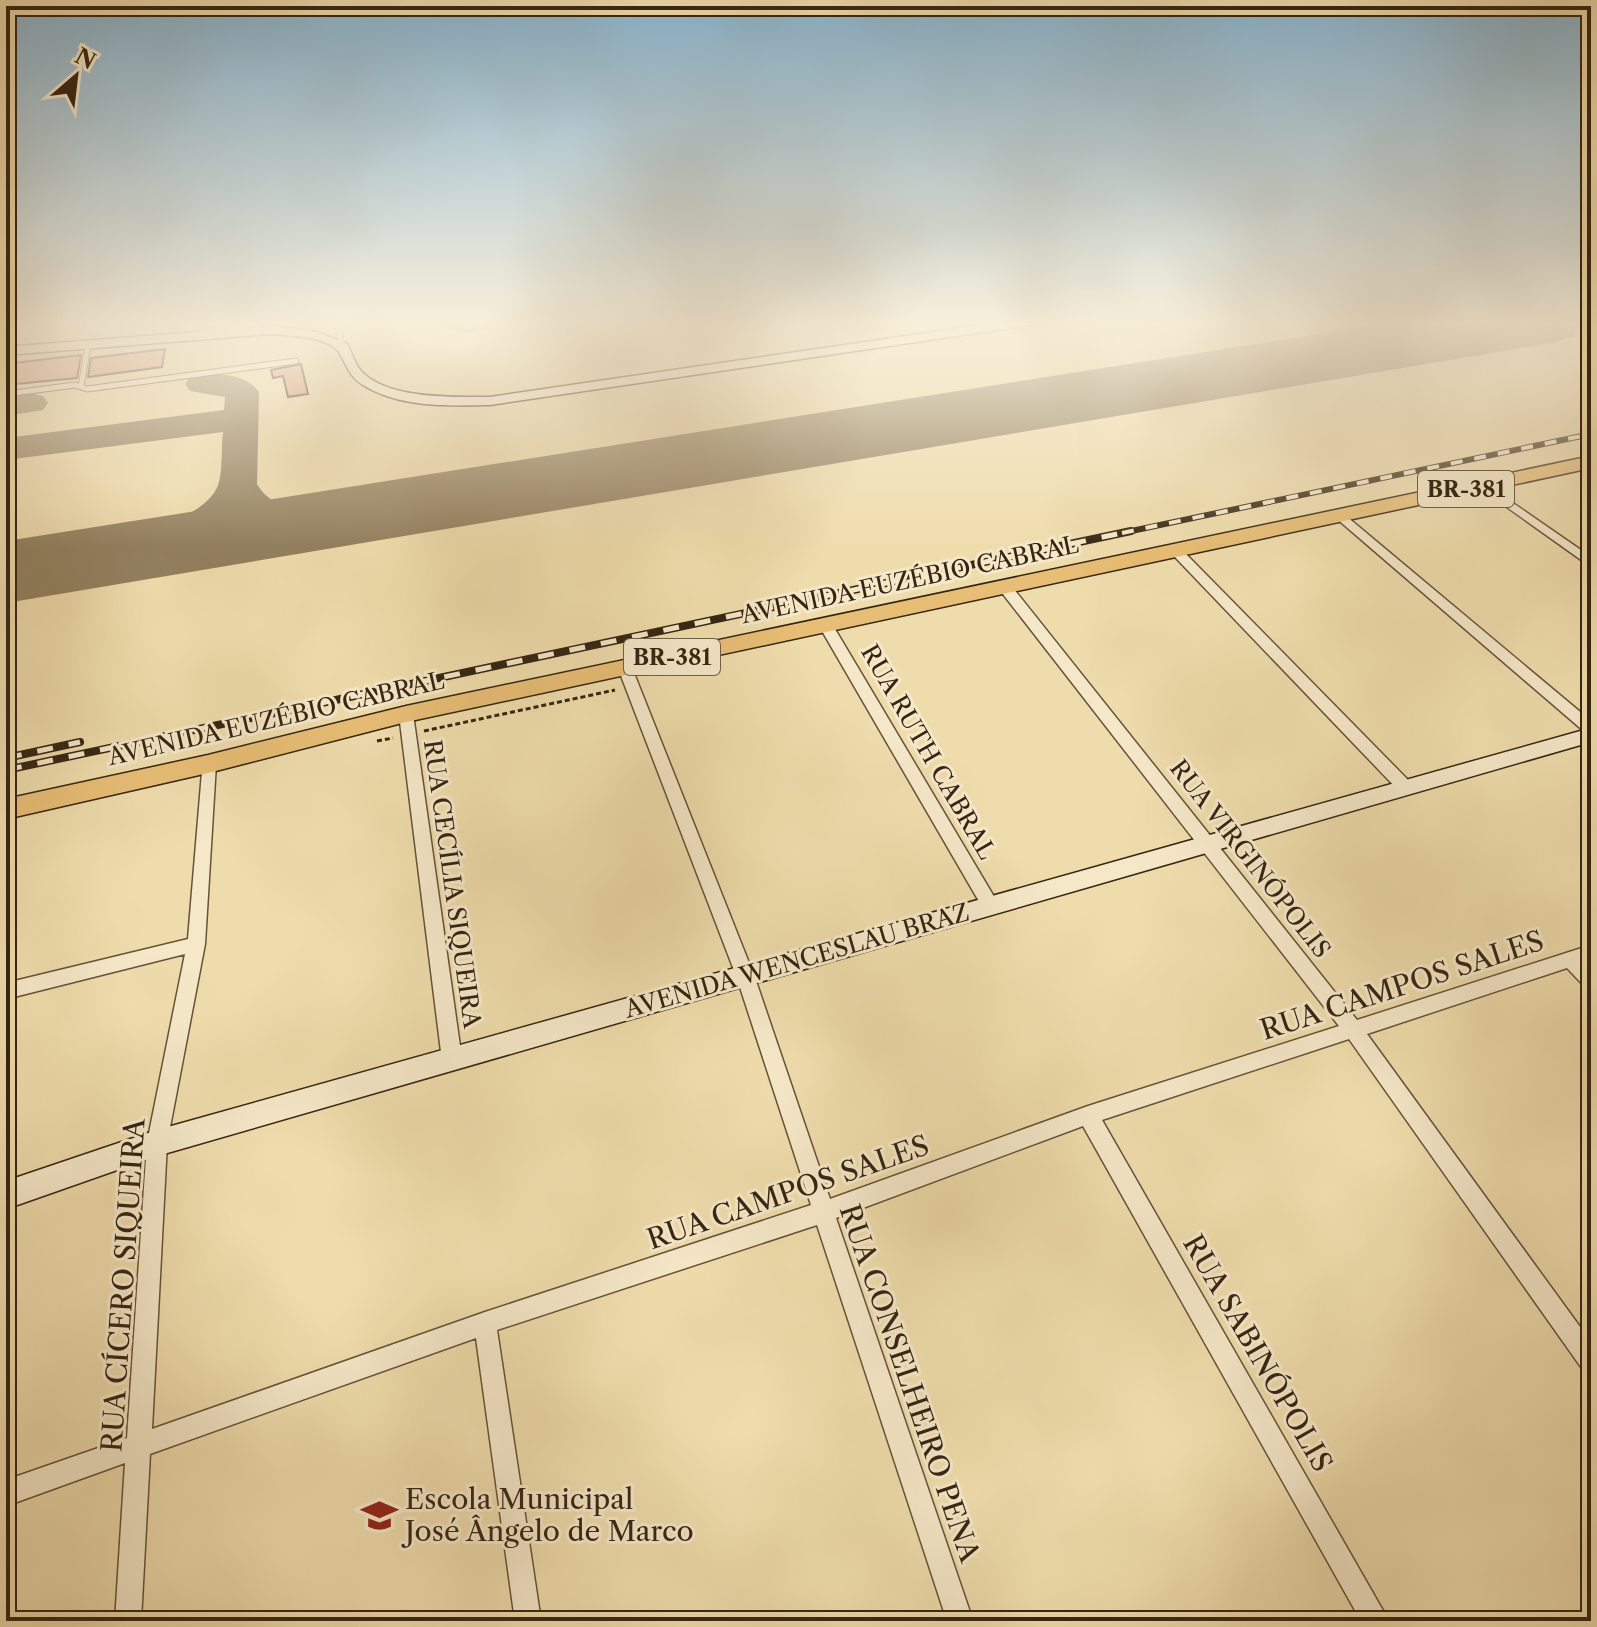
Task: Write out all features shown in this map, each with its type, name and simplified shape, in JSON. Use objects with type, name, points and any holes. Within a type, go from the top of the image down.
[{"type":"main road","name":"AVENIDA EUZÉBIO CABRAL","points":[[6,809],[208,764],[406,714],[1591,462]]},
{"type":"street","points":[[411,397],[446,402],[518,397]]},
{"type":"street","points":[[1484,486],[1591,563]]},
{"type":"street","points":[[1340,515],[1591,732]]},
{"type":"street","points":[[1177,552],[1405,787]]},
{"type":"street","name":"RUA VIRGINÓPOLIS","points":[[1004,586],[1354,1031],[1591,1362]]},
{"type":"street","name":"RUA RUTH CABRAL","points":[[825,624],[990,905]]},
{"type":"street","name":"RUA CONSELHEIRO PENA","points":[[625,668],[746,978],[960,1621]]},
{"type":"street","name":"RUA CECÍLIA SIQUEIRA","points":[[406,714],[452,1060]]},
{"type":"street","name":"AVENIDA WENCESLAU BRAZ","points":[[6,1195],[157,1143],[746,978],[1591,732]]},
{"type":"street","name":"RUA CÍCERO SIQUEIRA","points":[[128,1621],[157,1143],[196,944],[208,764]]},
{"type":"street","points":[[6,991],[196,944]]},
{"type":"street","points":[[1581,957],[1591,981]]},
{"type":"street","name":"RUA CAMPOS SALES","points":[[6,1493],[485,1323],[823,1212],[1088,1115],[1581,957]]},
{"type":"street","name":"RUA SABINÓPOLIS","points":[[1088,1115],[1376,1621]]},
{"type":"street","points":[[485,1323],[528,1621]]},
{"type":"taxiway","points":[[238,484],[242,397]]},
{"type":"taxiway","points":[[6,406],[31,403]]},
{"type":"taxiway","points":[[6,449],[209,421],[230,421],[240,427]]},
{"type":"taxiway","points":[[104,556],[180,534],[197,525],[227,501],[238,484]]},
{"type":"taxiway","points":[[238,484],[255,507],[268,513],[298,518],[343,517]]},
{"type":"runway","points":[[6,572],[1079,397]]},
{"type":"railway","points":[[1122,533],[1591,434]]},
{"type":"railway","points":[[6,770],[1131,531]]},
{"type":"railway","points":[[6,758],[80,742]]},
{"type":"place","name":"Escola Municipal José Ângelo de Marco","points":[[379,1515]]}]
